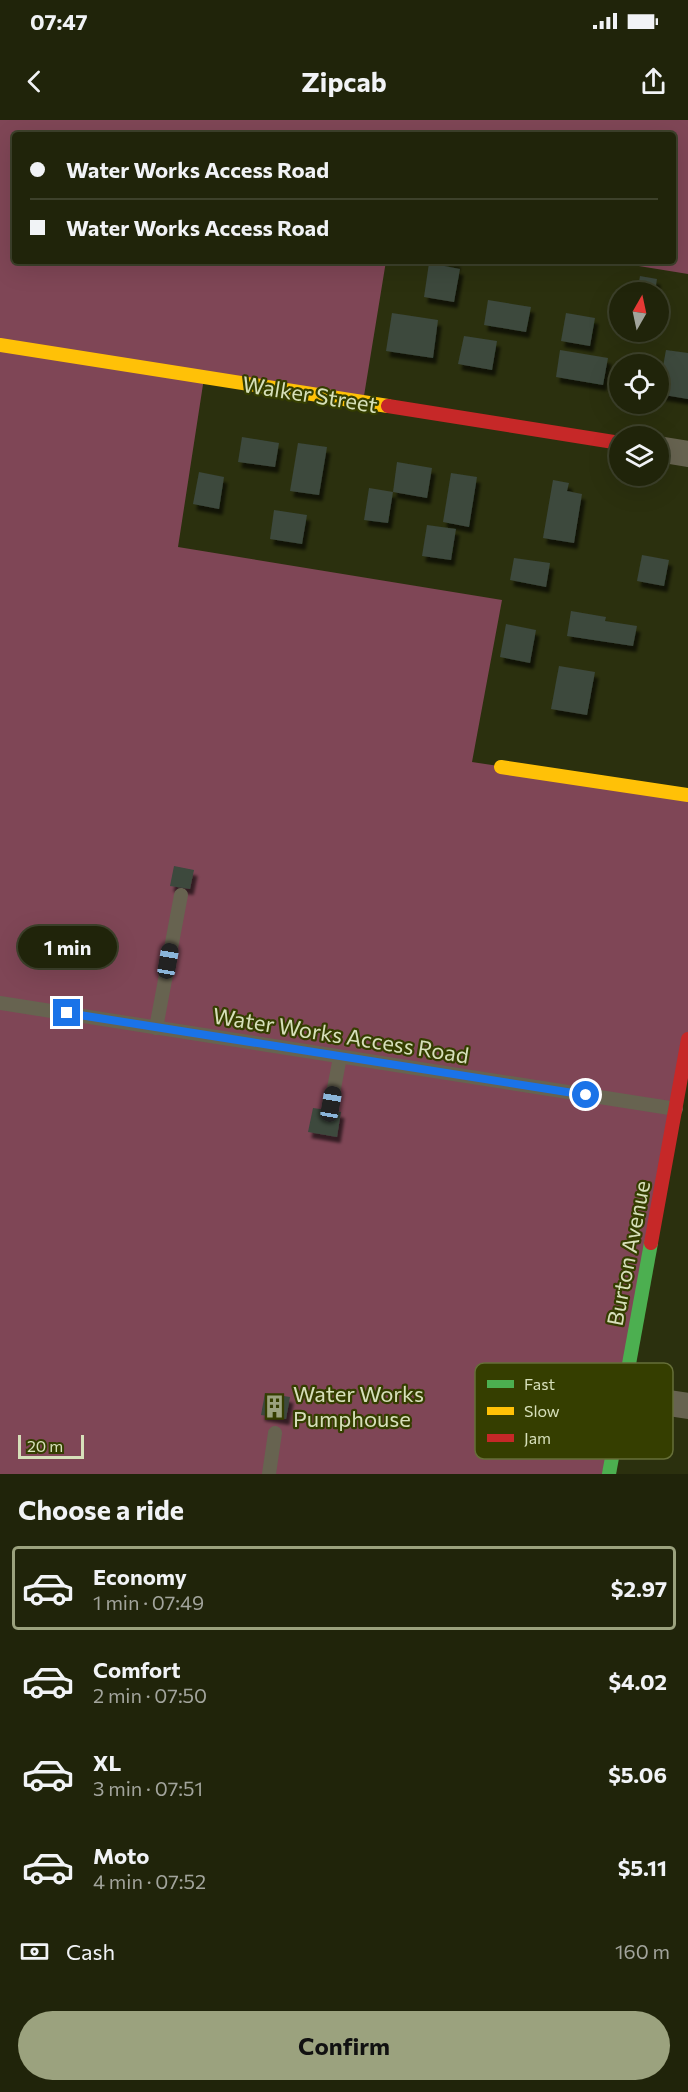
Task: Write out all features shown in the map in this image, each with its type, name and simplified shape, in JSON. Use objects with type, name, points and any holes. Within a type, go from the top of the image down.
[{"type":"street","name":"Walker Street","points":[[0,345],[609,441]]},
{"type":"street","points":[[669,451],[688,454]]},
{"type":"street","points":[[501,767],[688,795]]},
{"type":"street","name":"Burton Avenue","points":[[628,1363],[688,1039]]},
{"type":"street","points":[[673,1404],[688,1406]]},
{"type":"street","name":"Burton Avenue","points":[[609,1474],[612,1459]]},
{"type":"lane","points":[[156,1028],[180,895]]},
{"type":"lane","name":"Water Works Access Road","points":[[0,1003],[676,1109]]},
{"type":"lane","points":[[331,1104],[340,1057]]},
{"type":"lane","points":[[269,1474],[275,1432]]},
{"type":"shaded area","points":[[0,120],[688,120],[688,274],[626,264],[676,264],[676,132],[12,132],[12,264],[386,264],[363,402],[204,378],[178,547],[502,600],[472,762],[688,795],[688,1039],[629,1363],[475,1363],[475,1459],[612,1459],[609,1474],[0,1474]]},
{"type":"building","points":[[429,264],[460,269],[454,302],[424,297]]},
{"type":"building","points":[[640,276],[657,279],[656,282],[639,282]]},
{"type":"building","points":[[488,300],[531,307],[526,332],[484,325]]},
{"type":"building","points":[[392,313],[438,320],[433,358],[386,351]]},
{"type":"building","points":[[566,313],[595,318],[590,346],[561,341]]},
{"type":"building","points":[[464,336],[497,341],[492,370],[458,364]]},
{"type":"building","points":[[560,350],[608,358],[603,385],[556,377]]},
{"type":"building","points":[[666,350],[688,353],[688,399],[669,396],[669,354],[665,354]]},
{"type":"building","points":[[242,437],[279,443],[275,467],[238,462]]},
{"type":"building","points":[[298,443],[327,447],[319,495],[290,491]]},
{"type":"building","points":[[397,462],[432,468],[427,498],[393,492]]},
{"type":"building","points":[[199,472],[224,477],[219,509],[193,504]]},
{"type":"building","points":[[451,473],[477,477],[469,527],[443,522]]},
{"type":"building","points":[[553,480],[569,483],[567,491],[582,494],[574,543],[543,538]]},
{"type":"building","points":[[369,488],[393,492],[388,523],[364,520]]},
{"type":"building","points":[[274,510],[307,515],[302,544],[270,539]]},
{"type":"building","points":[[427,525],[456,529],[451,560],[422,556]]},
{"type":"building","points":[[642,555],[669,560],[664,586],[637,581]]},
{"type":"building","points":[[514,558],[550,563],[546,587],[510,580]]},
{"type":"building","points":[[571,611],[606,617],[605,621],[637,626],[633,646],[567,636]]},
{"type":"building","points":[[506,624],[536,630],[530,663],[500,657]]},
{"type":"building","points":[[559,666],[595,672],[587,715],[551,709]]},
{"type":"building","points":[[174,866],[194,870],[190,889],[170,886]]},
{"type":"building","points":[[313,1108],[341,1112],[337,1137],[308,1132]]},
{"type":"building","name":"Water Works Pumphouse","points":[[265,1393],[290,1397],[286,1419],[261,1415]]},
{"type":"traffic: fast","points":[[629,1363],[651,1243]]},
{"type":"traffic: fast","points":[[609,1474],[612,1459]]},
{"type":"traffic: slow","points":[[0,345],[388,406]]},
{"type":"traffic: slow","points":[[501,767],[688,795]]},
{"type":"traffic: jam","points":[[388,406],[609,441]]},
{"type":"traffic: jam","points":[[651,1243],[688,1039]]},
{"type":"place","name":"Water Works Pumphouse","points":[[275,1406]]},
{"type":"route","points":[[67,1013],[586,1095]]}]
